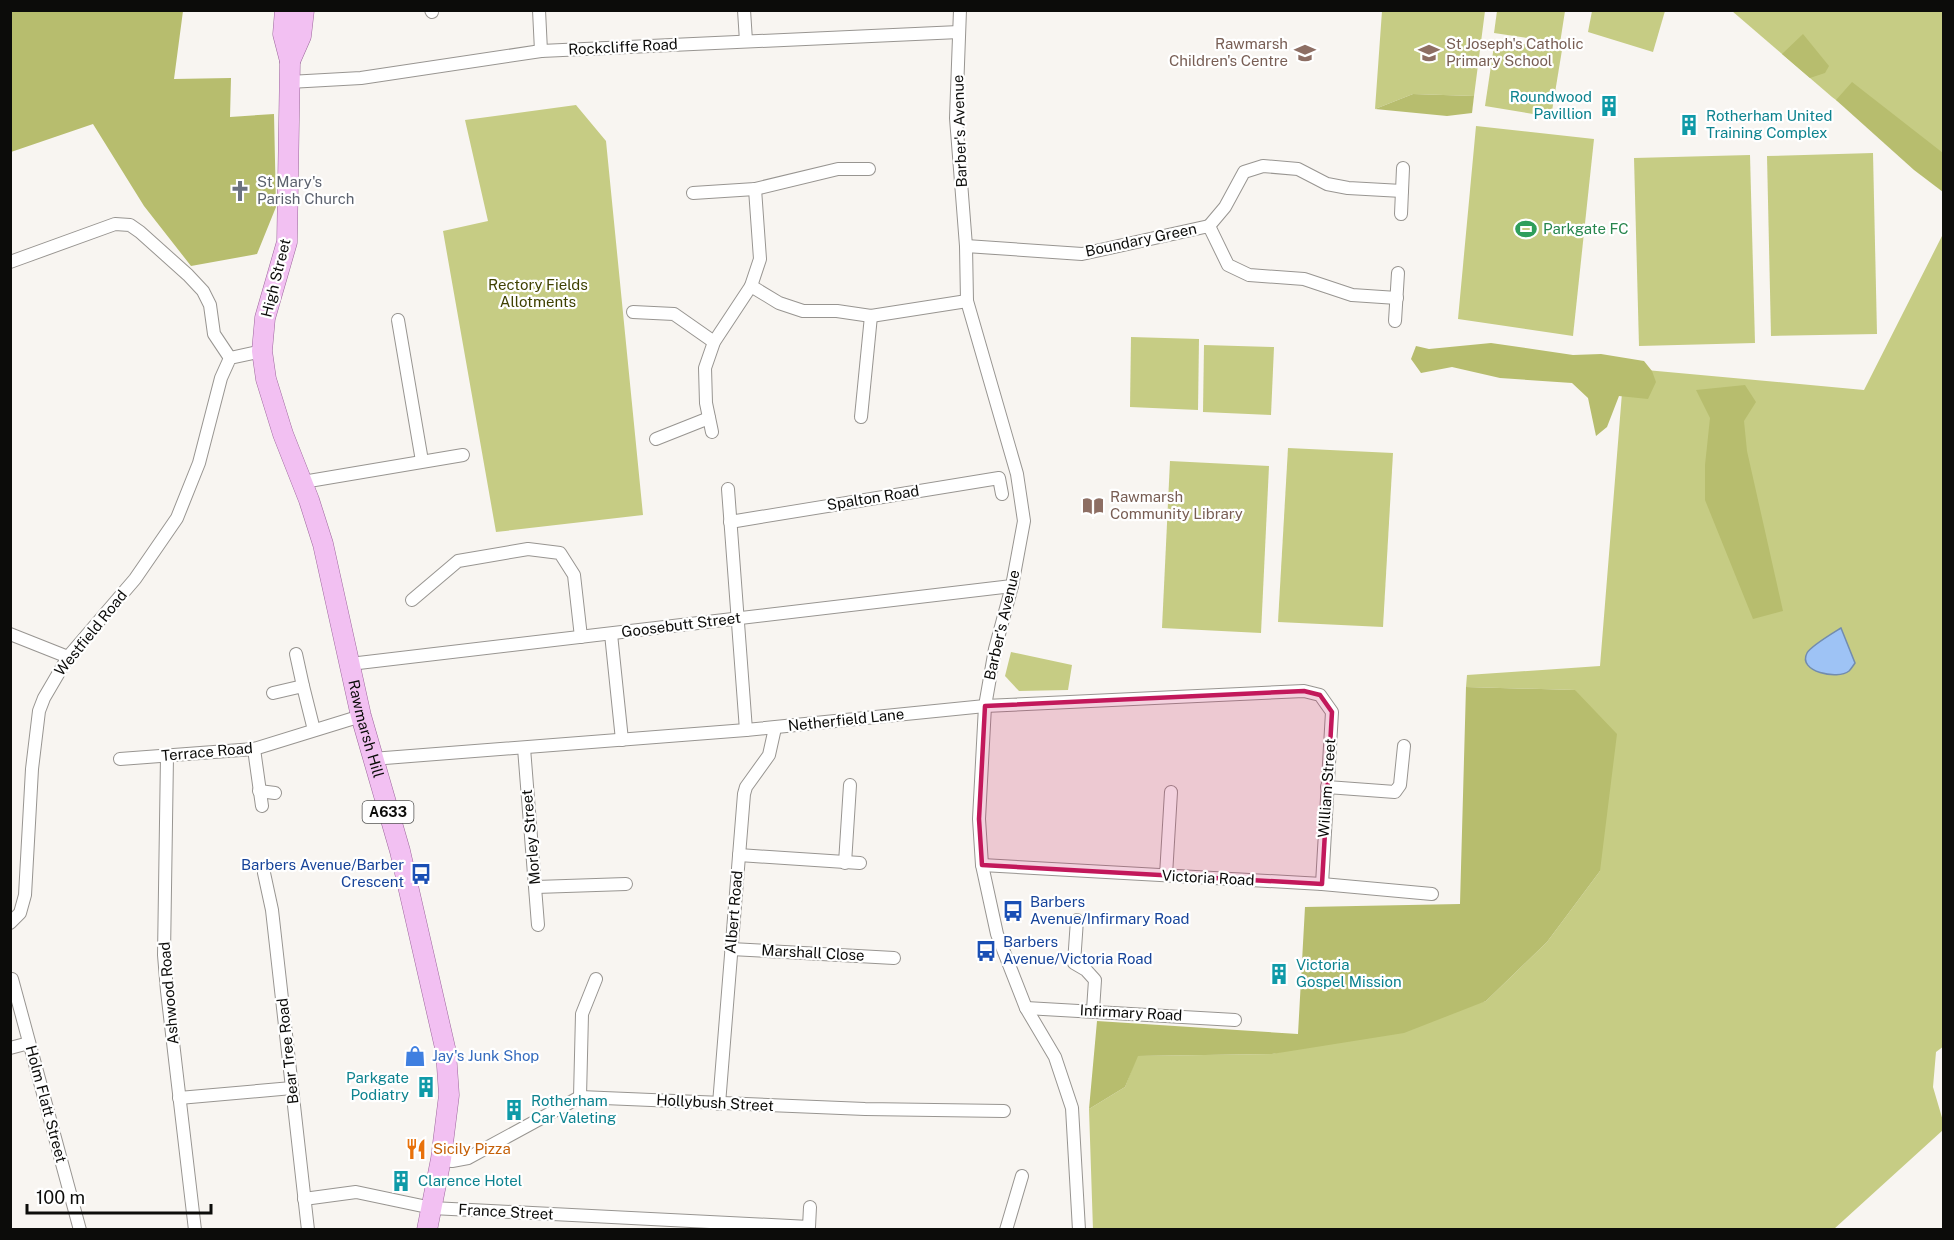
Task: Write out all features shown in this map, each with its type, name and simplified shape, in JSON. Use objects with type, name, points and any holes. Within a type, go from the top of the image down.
[{"type":"main road","name":"High Street","points":[[262,351],[265,318],[288,243],[290,60],[283,34],[285,10]]},
{"type":"main road","name":"High Street","points":[[290,60],[301,36],[304,10]]},
{"type":"main road","name":"Rawmarsh Hill","points":[[262,351],[266,379],[276,412],[303,482],[323,544],[361,716],[400,851],[446,1052],[448,1095],[442,1152]]},
{"type":"main road","name":"A633","points":[[427,1230],[442,1152]]},
{"type":"street","points":[[539,10],[541,51]]},
{"type":"street","points":[[744,10],[746,41]]},
{"type":"street","name":"Barber's Avenue","points":[[960,10],[956,118],[966,246],[967,301],[1017,474],[1024,521],[1012,586],[995,649],[985,706],[979,819],[982,865],[997,934],[1026,1008],[1055,1057],[1072,1107],[1079,1230]]},
{"type":"street","name":"Rockcliffe Road","points":[[289,82],[361,78],[541,51],[959,32]]},
{"type":"street","name":"Boundary Green","points":[[966,246],[1082,254],[1209,226],[1225,207],[1244,172],[1263,166],[1298,169],[1327,184],[1348,188],[1402,191]]},
{"type":"street","points":[[1401,214],[1403,168]]},
{"type":"street","points":[[693,194],[755,189],[838,169],[868,169]]},
{"type":"street","points":[[712,432],[706,403],[705,368],[714,342],[751,286],[760,259],[755,189]]},
{"type":"street","points":[[10,262],[116,224],[130,225],[188,275],[203,291],[210,306],[214,334],[230,358],[262,351]]},
{"type":"street","name":"Boundary Green","points":[[1209,226],[1228,265],[1249,275],[1304,279],[1352,295],[1397,298]]},
{"type":"street","points":[[1395,321],[1398,273]]},
{"type":"street","points":[[751,286],[779,303],[803,311],[837,311],[871,316],[967,301]]},
{"type":"street","points":[[633,312],[674,314],[714,342]]},
{"type":"street","points":[[861,417],[871,316]]},
{"type":"street","points":[[398,320],[422,461]]},
{"type":"street","name":"Westfield Road","points":[[10,924],[20,913],[25,896],[32,770],[39,711],[50,684],[68,657],[135,579],[177,518],[199,463],[221,378],[230,358]]},
{"type":"street","points":[[656,439],[709,418]]},
{"type":"street","points":[[303,482],[463,455]]},
{"type":"street","name":"Spalton Road","points":[[730,522],[999,478],[1002,494]]},
{"type":"street","points":[[728,489],[746,730]]},
{"type":"street","points":[[412,600],[458,561],[528,549],[560,553],[574,575],[581,637]]},
{"type":"street","name":"Goosebutt Street","points":[[350,664],[1012,586]]},
{"type":"street","points":[[10,634],[68,657]]},
{"type":"street","points":[[612,634],[622,740]]},
{"type":"street","points":[[296,654],[314,730]]},
{"type":"street","points":[[273,693],[303,686]]},
{"type":"street","name":"Netherfield Lane","points":[[372,759],[775,728],[985,706],[1304,691],[1320,695]]},
{"type":"street","name":"William Street","points":[[1320,695],[1332,712],[1322,884]]},
{"type":"street","name":"Terrace Road","points":[[120,759],[254,749],[361,716]]},
{"type":"street","name":"Albert Road","points":[[719,1104],[744,790],[769,755],[775,728]]},
{"type":"street","points":[[1327,787],[1395,792],[1400,785],[1404,746]]},
{"type":"street","name":"Morley Street","points":[[524,748],[538,925]]},
{"type":"street","points":[[254,749],[262,806]]},
{"type":"street","name":"Ashwood Road","points":[[167,756],[164,955],[195,1230]]},
{"type":"street","points":[[845,862],[850,785]]},
{"type":"street","points":[[259,791],[275,793]]},
{"type":"street","points":[[1166,875],[1171,792]]},
{"type":"street","points":[[739,855],[860,863]]},
{"type":"street","name":"Victoria Road","points":[[982,865],[1322,884],[1432,894]]},
{"type":"street","name":"Bear Tree Road","points":[[264,873],[272,910],[308,1230]]},
{"type":"street","points":[[536,887],[626,884]]},
{"type":"street","points":[[1077,920],[1074,963],[1086,970],[1095,980],[1093,1010]]},
{"type":"street","name":"Marshall Close","points":[[731,949],[894,958]]},
{"type":"street","name":"Holm Flatt Street","points":[[12,980],[80,1230]]},
{"type":"street","points":[[442,1152],[453,1161],[468,1158],[580,1097],[582,1014],[596,980]]},
{"type":"street","name":"Infirmary Road","points":[[1026,1008],[1093,1010],[1235,1020]]},
{"type":"street","points":[[10,1048],[29,1043]]},
{"type":"street","points":[[179,1098],[292,1088]]},
{"type":"street","name":"Hollybush Street","points":[[580,1097],[719,1104],[1004,1111]]},
{"type":"street","points":[[1006,1230],[1022,1176]]},
{"type":"street","name":"France Street","points":[[304,1199],[364,1192],[432,1208],[646,1225],[724,1224],[809,1228]]},
{"type":"street","points":[[809,1228],[810,1207]]},
{"type":"highlighted area","points":[[1304,691],[1320,695],[1332,712],[1322,884],[982,865],[979,819],[985,706]]},
{"type":"green space","points":[[10,11],[183,11],[174,79],[231,78],[230,117],[274,114],[276,207],[257,254],[191,266],[144,206],[93,124],[11,152]]},
{"type":"green space","name":"St Joseph's Catholic Primary School","points":[[1382,11],[1485,11],[1474,96],[1413,94],[1375,109]]},
{"type":"green space","points":[[1497,11],[1565,11],[1560,43],[1494,33]]},
{"type":"green space","points":[[1592,11],[1665,11],[1653,52],[1588,32]]},
{"type":"green space","points":[[1732,11],[1943,11],[1943,180],[1832,97]]},
{"type":"green space","points":[[1803,34],[1829,66],[1825,73],[1810,78],[1782,54]]},
{"type":"green space","points":[[1495,39],[1562,50],[1551,117],[1485,106]]},
{"type":"green space","points":[[1852,82],[1943,153],[1943,192],[1914,170],[1836,100]]},
{"type":"green space","points":[[1413,94],[1474,96],[1472,113],[1447,116],[1375,109]]},
{"type":"green space","name":"Rectory Fields Allotments","points":[[576,105],[606,141],[643,515],[496,532],[443,231],[488,221],[465,120]]},
{"type":"green space","name":"Parkgate FC","points":[[1476,126],[1594,139],[1573,336],[1458,319]]},
{"type":"green space","points":[[1873,153],[1877,334],[1771,336],[1767,156]]},
{"type":"green space","points":[[1750,155],[1755,343],[1639,346],[1634,158]]},
{"type":"green space","points":[[1943,234],[1944,1046],[1936,1052],[1933,1087],[1943,1121],[1943,1130],[1834,1229],[1093,1230],[1089,1109],[1125,1087],[1137,1056],[1272,1054],[1486,1001],[1547,942],[1600,871],[1575,690],[1466,687],[1467,675],[1600,666],[1624,368],[1864,390]]},
{"type":"green space","points":[[1131,337],[1199,339],[1198,410],[1130,407]]},
{"type":"green space","points":[[1491,343],[1573,355],[1601,354],[1644,361],[1652,371],[1656,382],[1648,399],[1619,396],[1607,427],[1596,436],[1588,398],[1572,383],[1500,378],[1452,367],[1421,373],[1411,359],[1416,346],[1429,349]]},
{"type":"green space","points":[[1204,345],[1274,347],[1271,415],[1203,412]]},
{"type":"green space","points":[[1745,385],[1756,402],[1744,421],[1747,451],[1783,611],[1753,619],[1705,500],[1705,465],[1710,418],[1696,390]]},
{"type":"green space","points":[[1288,448],[1393,453],[1383,627],[1278,622]]},
{"type":"green space","points":[[1170,461],[1269,466],[1261,633],[1162,628]]},
{"type":"green space","points":[[1011,652],[1072,665],[1068,690],[1019,691],[1005,676]]},
{"type":"green space","points":[[1466,687],[1575,690],[1617,734],[1600,871],[1547,942],[1486,1001],[1404,1033],[1272,1054],[1138,1056],[1125,1087],[1089,1109],[1097,1021],[1298,1034],[1305,907],[1460,904]]},
{"type":"water","points":[[1841,628],[1854,665],[1844,674],[1836,675],[1813,669],[1805,660],[1809,650]]},
{"type":"place","name":"Rawmarsh Children's Centre","points":[[1305,53]]},
{"type":"place","name":"St Joseph's Catholic Primary School","points":[[1429,53]]},
{"type":"place","name":"Roundwood Pavillion","points":[[1609,106]]},
{"type":"place","name":"Rotherham United Training Complex","points":[[1689,125]]},
{"type":"place","name":"St Mary's Parish Church","points":[[240,191]]},
{"type":"place","name":"Parkgate FC","points":[[1526,229]]},
{"type":"place","name":"Rawmarsh Community Library","points":[[1093,506]]},
{"type":"place","name":"Barbers Avenue/Barber Crescent","points":[[421,874]]},
{"type":"place","name":"Barbers Avenue/Infirmary Road","points":[[1013,911]]},
{"type":"place","name":"Barbers Avenue/Victoria Road","points":[[986,951]]},
{"type":"place","name":"Victoria Gospel Mission","points":[[1279,974]]},
{"type":"place","name":"Jay's Junk Shop","points":[[415,1056]]},
{"type":"place","name":"Parkgate Podiatry","points":[[426,1087]]},
{"type":"place","name":"Rotherham Car Valeting","points":[[514,1110]]},
{"type":"place","name":"Sicily Pizza","points":[[416,1149]]},
{"type":"place","name":"Clarence Hotel","points":[[401,1181]]}]
